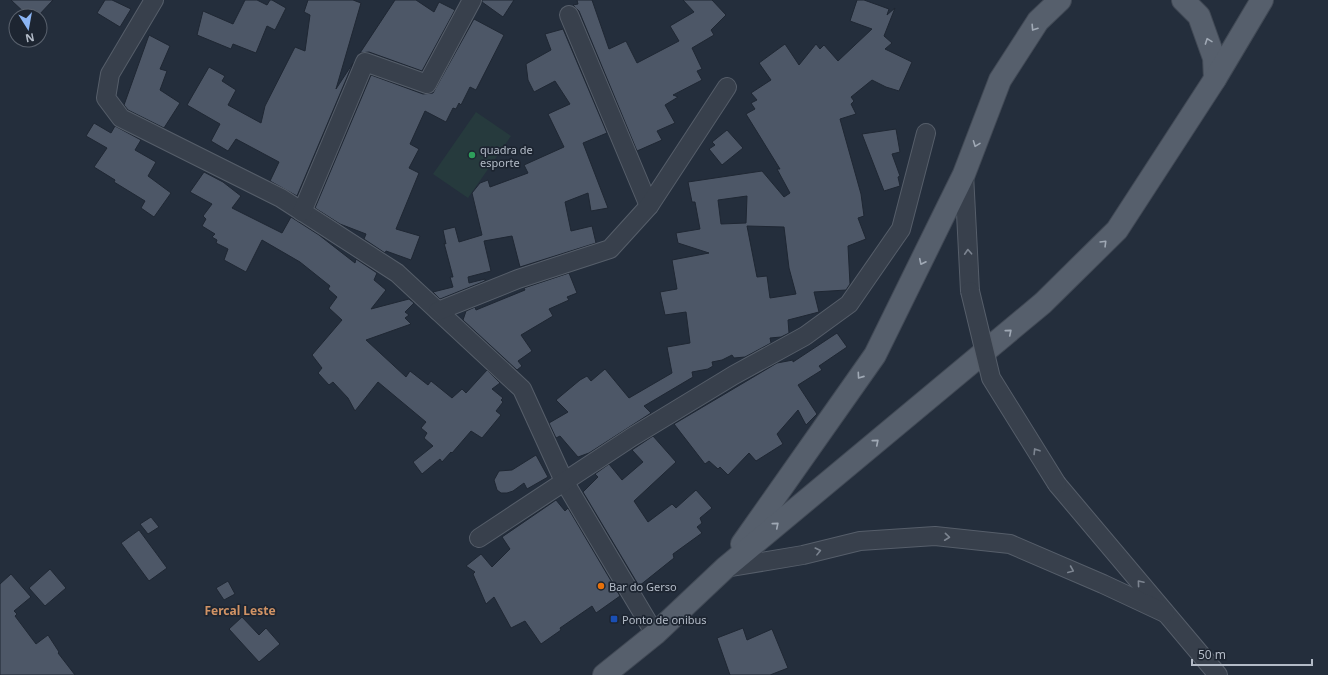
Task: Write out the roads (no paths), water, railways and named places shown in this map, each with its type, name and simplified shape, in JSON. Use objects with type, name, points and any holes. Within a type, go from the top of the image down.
[{"type":"main road","points":[[725,568],[875,355],[964,174],[1000,80],[1038,21],[1060,0]]},
{"type":"main road","points":[[1183,0],[1199,16],[1214,58],[1214,79]]},
{"type":"main road","points":[[604,675],[655,634],[725,568],[1043,303],[1111,236],[1121,224],[1214,79],[1262,0]]},
{"type":"street","points":[[154,0],[110,74],[106,98],[121,118],[281,198],[397,273],[522,389],[564,481],[655,634]]},
{"type":"street","points":[[302,212],[365,62],[426,84],[472,0]]},
{"type":"street","points":[[569,15],[650,206]]},
{"type":"street","points":[[438,311],[518,278],[610,249],[650,206],[727,87]]},
{"type":"street","points":[[478,538],[564,481],[734,376],[805,336],[849,304],[901,229],[926,133]]},
{"type":"street","points":[[964,174],[970,290],[991,378],[1057,484],[1218,675]]},
{"type":"street","points":[[725,568],[803,554],[860,540],[935,536],[1010,544],[1103,584],[1165,613]]},
{"type":"place","name":"quadra de esporte","points":[[472,155]]},
{"type":"place","name":"Bar do Gerso","points":[[601,586]]},
{"type":"place","name":"Ponto de onibus","points":[[614,619]]},
{"type":"district","name":"Fercal Leste","points":[[240,610]]}]
